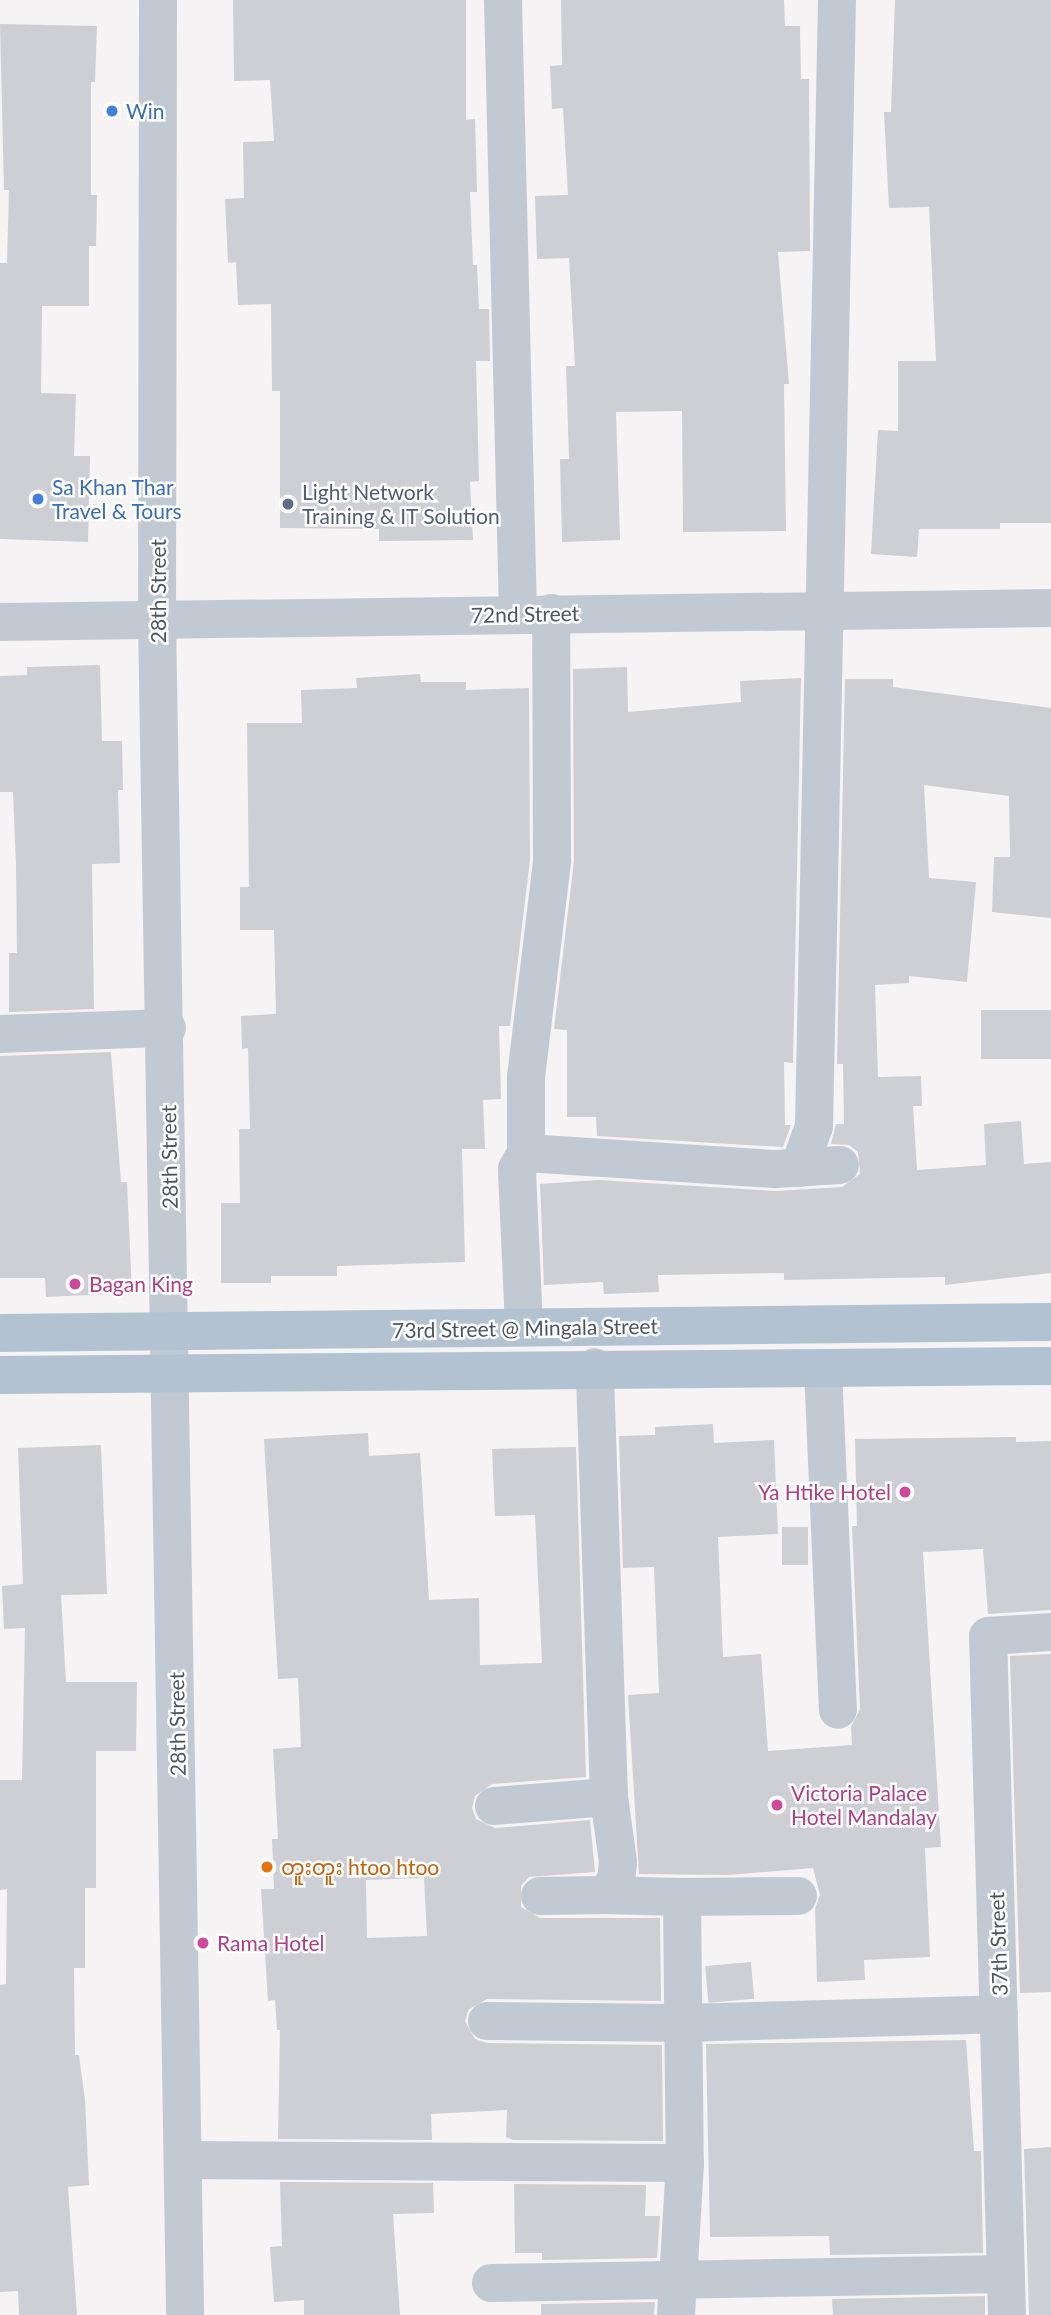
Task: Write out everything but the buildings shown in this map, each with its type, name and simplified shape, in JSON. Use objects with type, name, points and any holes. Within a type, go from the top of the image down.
[{"type":"main road","name":"73rd Street @ Mingala Street","points":[[0,1333],[172,1334],[524,1326],[1051,1322]]},
{"type":"main road","name":"73rd Street @ Mingala Street","points":[[0,1375],[172,1375],[595,1367],[823,1369],[1051,1366]]},
{"type":"street","name":"28th Street","points":[[158,0],[158,619],[167,1028],[186,2315]]},
{"type":"street","points":[[503,0],[534,613],[552,861],[526,1077],[526,1153],[517,1169],[524,1326]]},
{"type":"street","points":[[799,1168],[814,1126],[827,610],[837,0]]},
{"type":"street","name":"72nd Street","points":[[0,622],[1051,608]]},
{"type":"street","points":[[0,1034],[167,1028]]},
{"type":"street","points":[[526,1153],[799,1168],[840,1165]]},
{"type":"street","points":[[595,1367],[609,1797],[618,1862],[616,1881],[604,1895]]},
{"type":"street","points":[[823,1369],[838,1710]]},
{"type":"street","name":"37th Street","points":[[1007,2315],[988,1636],[1051,1632]]},
{"type":"street","points":[[494,1806],[609,1797]]},
{"type":"street","points":[[540,1896],[798,1896]]},
{"type":"street","points":[[676,2297],[685,2163],[681,1897]]},
{"type":"street","points":[[487,2021],[684,2022],[999,2014]]},
{"type":"street","points":[[183,2160],[685,2163]]},
{"type":"street","points":[[491,2284],[676,2297],[1006,2274]]},
{"type":"place","name":"Win","points":[[112,111]]},
{"type":"place","name":"Sa Khan Thar Travel & Tours","points":[[38,499]]},
{"type":"place","name":"Light Network Training & IT Solution","points":[[288,504]]},
{"type":"place","name":"Bagan King","points":[[75,1284]]},
{"type":"place","name":"Ya Htike Hotel","points":[[905,1492]]},
{"type":"place","name":"Victoria Palace Hotel Mandalay","points":[[777,1805]]},
{"type":"place","name":"တူးတူး htoo htoo","points":[[267,1867]]},
{"type":"place","name":"Rama Hotel","points":[[203,1943]]}]
